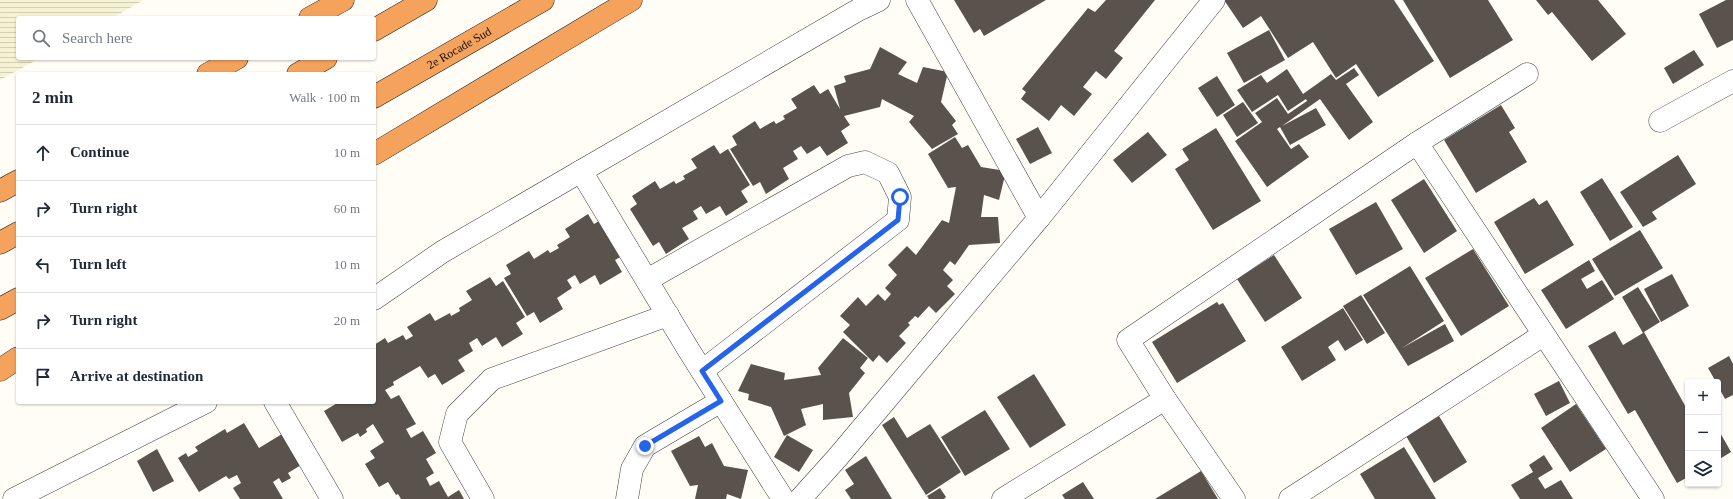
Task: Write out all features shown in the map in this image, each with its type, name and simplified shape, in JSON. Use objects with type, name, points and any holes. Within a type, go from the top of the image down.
[{"type":"highway","points":[[314,16],[343,0]]},
{"type":"highway","points":[[376,29],[426,0]]},
{"type":"highway","name":"2e Rocade Sud","points":[[376,96],[543,0]]},
{"type":"highway","points":[[376,153],[630,0]]},
{"type":"highway","points":[[212,72],[233,60]]},
{"type":"highway","points":[[302,72],[322,60]]},
{"type":"highway","points":[[0,183],[16,175]]},
{"type":"highway","points":[[0,191],[16,182]]},
{"type":"highway","points":[[0,243],[16,234]]},
{"type":"highway","points":[[0,309],[16,300]]},
{"type":"highway","points":[[0,369],[16,359]]},
{"type":"street","points":[[376,298],[442,252],[858,10],[879,0]]},
{"type":"street","points":[[916,0],[1039,218]]},
{"type":"street","points":[[800,499],[837,458],[1039,218],[1214,0]]},
{"type":"street","points":[[1234,499],[1165,399],[1128,340],[1417,143],[1527,74]]},
{"type":"street","points":[[1660,121],[1733,81]]},
{"type":"street","points":[[1417,143],[1653,499]]},
{"type":"street","points":[[647,280],[848,166],[865,162],[888,173],[900,197],[898,220],[702,371]]},
{"type":"street","points":[[581,171],[702,371],[783,499]]},
{"type":"street","points":[[483,499],[450,442],[457,414],[492,379],[668,315]]},
{"type":"street","points":[[1290,499],[1543,335]]},
{"type":"street","points":[[1003,499],[1165,399]]},
{"type":"street","points":[[627,499],[632,469],[645,446],[721,401]]},
{"type":"street","points":[[14,499],[202,404]]},
{"type":"street","points":[[276,404],[332,499]]},
{"type":"shaded area","points":[[0,0],[144,0],[116,16],[16,16],[16,60],[36,60],[0,80]]},
{"type":"building","points":[[954,0],[1046,0],[984,36],[980,29],[974,33]]},
{"type":"building","points":[[1106,0],[1155,0],[1114,51],[1123,58],[1106,79],[1096,71],[1083,87],[1092,94],[1074,116],[1061,105],[1049,121],[1021,99],[1026,92],[1022,89],[1088,8],[1095,12]]},
{"type":"building","points":[[1224,0],[1394,0],[1434,61],[1378,97],[1356,64],[1336,78],[1313,42],[1288,58],[1261,16],[1243,28]]},
{"type":"building","points":[[1403,0],[1488,0],[1513,40],[1450,78]]},
{"type":"building","points":[[1536,0],[1598,0],[1626,34],[1592,61],[1552,12],[1548,15]]},
{"type":"building","points":[[1726,0],[1733,0],[1733,40],[1717,48],[1699,14]]},
{"type":"building","points":[[1269,30],[1285,60],[1244,83],[1227,53]]},
{"type":"building","points":[[880,47],[907,62],[898,74],[917,83],[923,67],[948,72],[941,102],[956,121],[952,125],[958,134],[932,149],[909,122],[914,116],[882,99],[880,107],[844,116],[850,125],[841,131],[848,143],[827,156],[820,146],[807,154],[801,146],[793,151],[798,159],[783,168],[789,179],[766,194],[760,182],[753,186],[730,149],[737,145],[732,136],[755,121],[760,129],[774,121],[776,124],[785,119],[783,116],[797,108],[791,99],[814,85],[820,94],[828,89],[840,109],[834,86],[846,82],[844,76],[870,69]]},
{"type":"building","points":[[1694,50],[1704,65],[1673,84],[1664,68]]},
{"type":"building","points":[[1354,68],[1359,75],[1346,84],[1373,122],[1349,140],[1320,99],[1282,126],[1316,108],[1326,125],[1290,145],[1280,127],[1277,129],[1291,149],[1299,144],[1309,157],[1267,187],[1235,141],[1262,122],[1255,113],[1277,98],[1288,114],[1307,101],[1306,99],[1288,111],[1278,95],[1252,112],[1237,90],[1261,75],[1267,83],[1287,69],[1303,94],[1331,74],[1336,80]]},
{"type":"building","points":[[1217,76],[1235,105],[1217,117],[1198,88]]},
{"type":"building","points":[[1243,102],[1258,123],[1237,137],[1223,115]]},
{"type":"building","points":[[1501,105],[1515,128],[1509,132],[1527,162],[1476,193],[1444,140]]},
{"type":"building","points":[[1038,127],[1052,153],[1030,164],[1016,139]]},
{"type":"building","points":[[1216,128],[1261,201],[1213,230],[1175,169],[1189,160],[1182,149]]},
{"type":"building","points":[[1148,132],[1167,155],[1132,183],[1113,160]]},
{"type":"building","points":[[955,137],[962,148],[968,145],[981,167],[1006,171],[999,200],[984,195],[981,217],[998,217],[1000,243],[969,245],[955,265],[950,261],[943,270],[953,280],[947,286],[955,294],[936,313],[929,306],[918,318],[915,316],[908,323],[910,325],[899,336],[906,343],[887,363],[879,355],[873,362],[843,332],[850,325],[840,316],[858,297],[866,306],[878,294],[885,301],[891,294],[885,288],[897,275],[888,265],[907,246],[916,255],[942,220],[949,223],[956,187],[948,188],[928,154]]},
{"type":"building","points":[[714,145],[720,154],[728,149],[750,185],[741,191],[748,202],[726,216],[720,206],[706,214],[701,206],[693,211],[698,219],[682,228],[689,239],[666,254],[659,242],[653,246],[630,209],[637,204],[632,196],[655,181],[660,189],[674,181],[676,184],[685,179],[683,176],[697,168],[691,159]]},
{"type":"building","points":[[1678,155],[1696,184],[1652,212],[1657,219],[1643,227],[1620,192]]},
{"type":"building","points":[[1602,178],[1633,227],[1610,241],[1580,192]]},
{"type":"building","points":[[1424,179],[1457,231],[1424,253],[1391,200]]},
{"type":"building","points":[[1534,198],[1539,205],[1547,200],[1574,245],[1525,274],[1494,222]]},
{"type":"building","points":[[1376,202],[1403,249],[1356,275],[1329,229]]},
{"type":"building","points":[[588,214],[594,224],[602,219],[624,255],[615,260],[622,272],[600,285],[595,275],[580,284],[575,275],[567,280],[572,288],[557,298],[563,309],[540,323],[534,312],[527,316],[504,278],[511,274],[506,265],[529,251],[534,259],[548,250],[550,253],[559,248],[557,245],[570,237],[565,229]]},
{"type":"building","points":[[1640,230],[1663,268],[1615,296],[1592,259]]},
{"type":"building","points":[[1473,249],[1509,306],[1461,336],[1425,278]]},
{"type":"building","points":[[1274,255],[1302,298],[1265,322],[1237,279]]},
{"type":"building","points":[[1589,260],[1595,271],[1581,279],[1587,289],[1602,280],[1614,299],[1566,329],[1541,290]]},
{"type":"building","points":[[1410,266],[1444,321],[1402,348],[1445,324],[1454,341],[1408,366],[1363,295]]},
{"type":"building","points":[[1672,274],[1689,306],[1661,322],[1644,289]]},
{"type":"building","points":[[490,277],[496,286],[503,281],[525,317],[516,323],[523,334],[502,347],[496,337],[482,346],[477,338],[469,343],[473,351],[458,360],[465,371],[442,385],[435,374],[428,378],[420,366],[393,382],[394,385],[385,390],[391,399],[399,395],[416,424],[406,429],[411,438],[423,431],[436,453],[426,459],[434,473],[426,478],[430,486],[439,481],[448,497],[459,490],[464,499],[401,499],[398,494],[396,495],[388,482],[379,487],[365,464],[375,458],[370,451],[384,442],[373,424],[366,429],[367,432],[360,437],[358,433],[342,442],[324,411],[336,404],[376,404],[376,344],[385,338],[388,343],[403,335],[406,340],[413,336],[407,327],[430,313],[435,321],[450,313],[451,316],[460,311],[459,308],[472,300],[466,291]]},
{"type":"building","points":[[1638,287],[1660,322],[1644,332],[1685,406],[1685,479],[1677,483],[1635,410],[1628,414],[1588,346],[1615,331],[1623,345],[1643,333],[1622,297]]},
{"type":"building","points":[[1361,295],[1385,333],[1367,344],[1343,306]]},
{"type":"building","points":[[1217,302],[1219,305],[1223,303],[1246,341],[1177,383],[1152,342]]},
{"type":"building","points":[[1343,308],[1363,340],[1345,351],[1338,340],[1328,347],[1336,360],[1302,381],[1281,347]]},
{"type":"building","points":[[843,338],[868,358],[860,368],[865,373],[849,393],[853,417],[823,420],[823,404],[801,409],[806,425],[784,436],[771,407],[748,400],[749,394],[738,391],[751,364],[785,373],[784,380],[821,375],[818,368]]},
{"type":"building","points":[[1729,356],[1733,364],[1733,395],[1725,399],[1721,392],[1721,379],[1714,379],[1708,368]]},
{"type":"building","points":[[1034,374],[1066,425],[1030,448],[997,397]]},
{"type":"building","points":[[1559,381],[1570,403],[1546,416],[1534,394]]},
{"type":"building","points":[[1576,404],[1606,449],[1570,472],[1541,428]]},
{"type":"building","points":[[985,410],[1010,449],[965,476],[941,437]]},
{"type":"building","points":[[1439,416],[1467,462],[1434,483],[1406,436]]},
{"type":"building","points":[[894,417],[907,438],[930,424],[961,472],[926,495],[882,425]]},
{"type":"building","points":[[244,423],[259,448],[282,434],[301,465],[288,473],[291,478],[282,483],[279,478],[273,482],[283,499],[240,499],[233,488],[241,483],[237,475],[229,479],[226,476],[199,492],[178,458],[186,453],[188,457],[198,451],[195,447],[225,429],[227,433]]},
{"type":"building","points":[[1721,434],[1731,452],[1721,458]]},
{"type":"building","points":[[787,435],[813,450],[799,472],[774,457]]},
{"type":"building","points":[[699,436],[705,447],[712,443],[724,466],[748,470],[741,499],[727,494],[726,499],[695,499],[698,485],[690,486],[671,451]]},
{"type":"building","points":[[1404,447],[1436,499],[1375,499],[1360,474]]},
{"type":"building","points":[[157,449],[174,481],[153,492],[137,461]]},
{"type":"building","points":[[1544,455],[1553,469],[1538,478],[1545,489],[1561,480],[1573,499],[1520,499],[1511,485],[1533,472],[1529,465]]},
{"type":"building","points":[[866,456],[892,499],[851,499],[845,490],[854,484],[845,470]]},
{"type":"building","points":[[1201,471],[1218,499],[1155,499]]},
{"type":"building","points":[[1083,482],[1094,499],[1065,499],[1062,495]]},
{"type":"building","points":[[940,488],[946,497],[944,499],[929,499],[927,496]]},
{"type":"route","points":[[645,446],[721,401],[702,371],[898,220],[900,197]]}]
